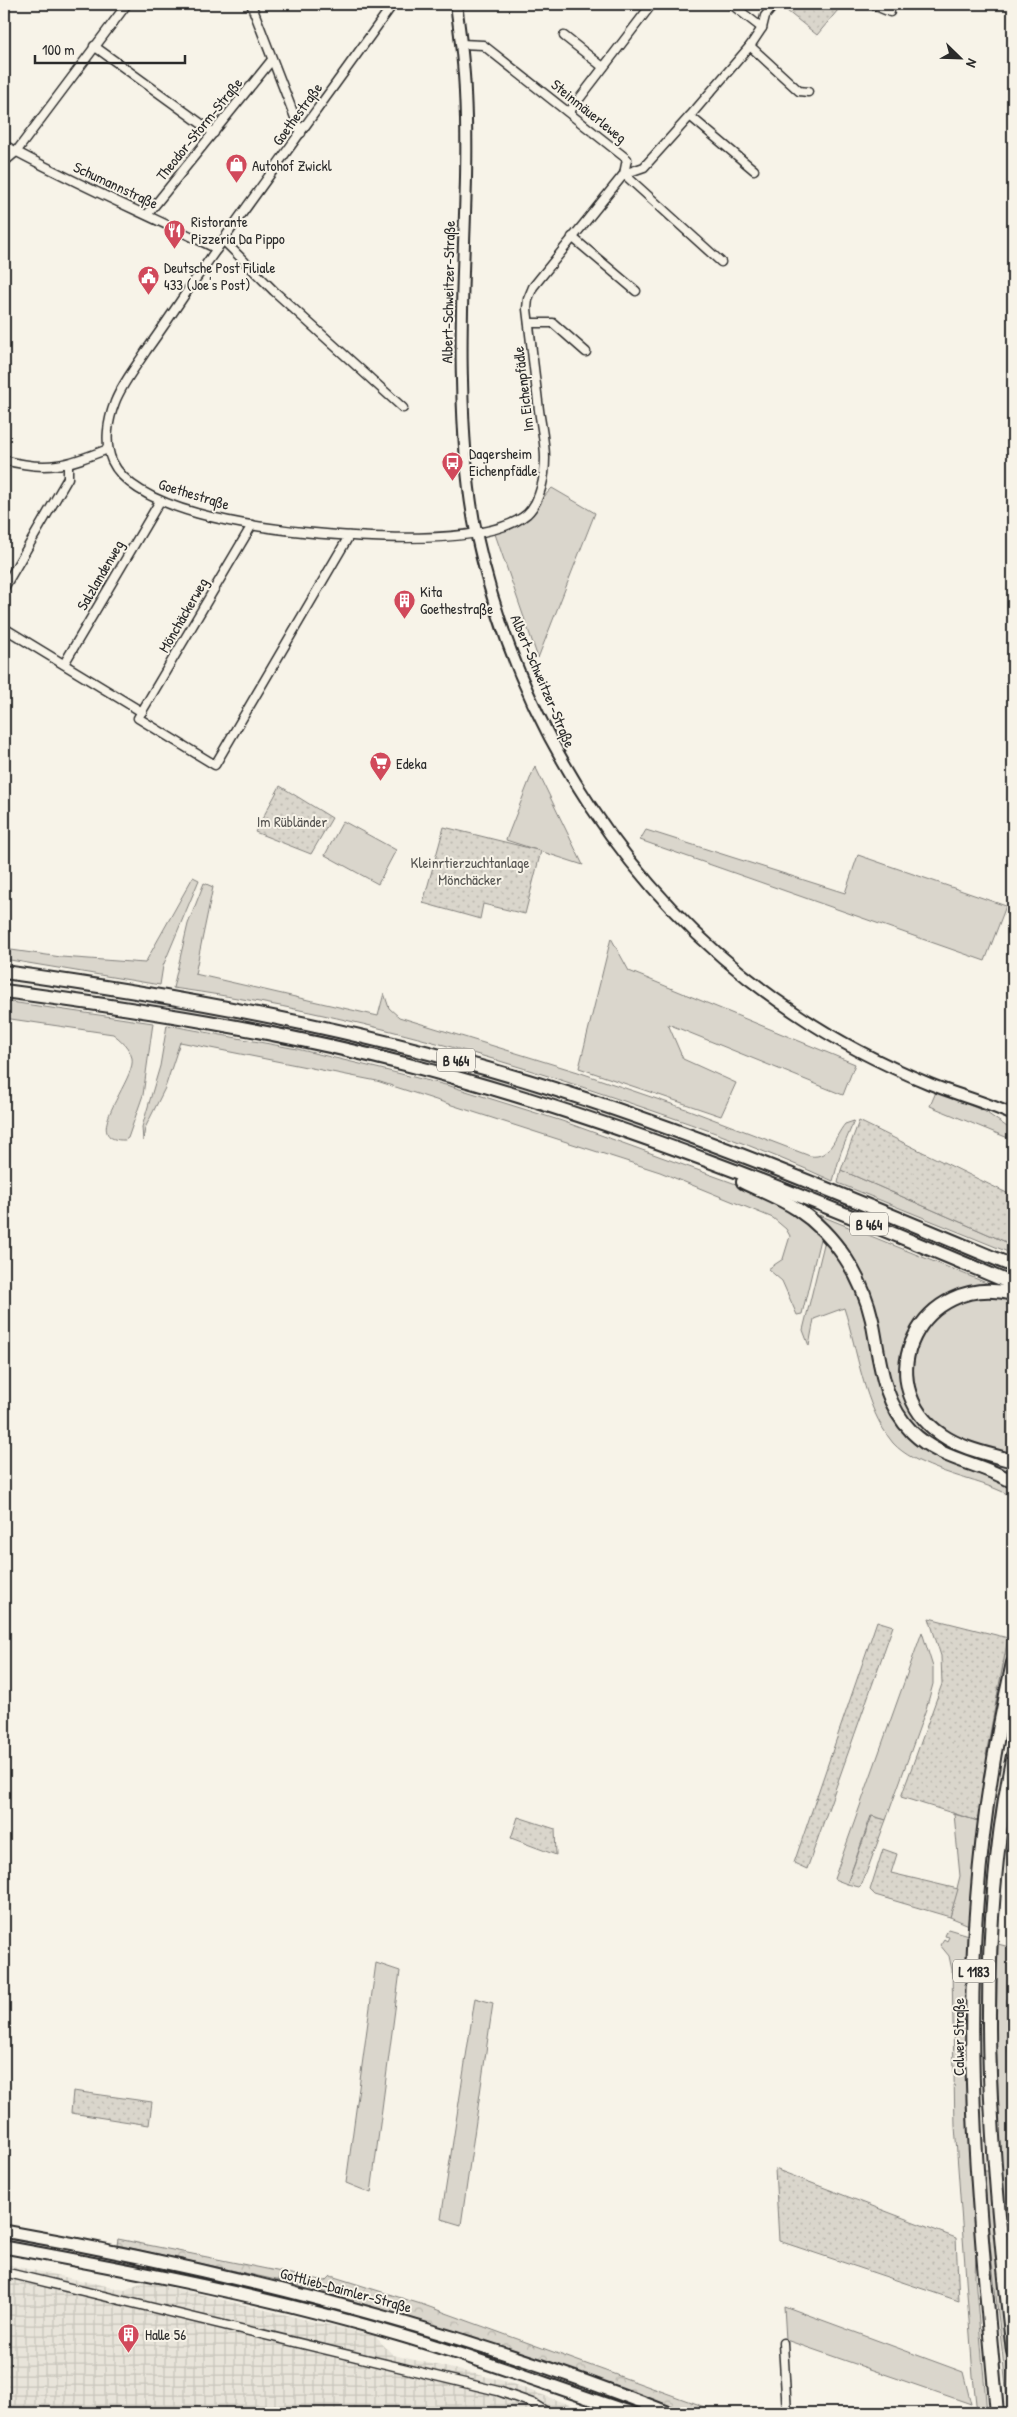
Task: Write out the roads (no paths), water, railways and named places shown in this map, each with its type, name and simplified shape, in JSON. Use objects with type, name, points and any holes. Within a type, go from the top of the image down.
[{"type":"main road","name":"B 464","points":[[4,972],[165,996],[289,1020],[394,1044],[515,1077],[617,1110],[727,1149],[1013,1266]]},
{"type":"main road","name":"B 464","points":[[4,990],[214,1022],[371,1056],[561,1109],[724,1166],[1013,1284]]},
{"type":"main road","points":[[724,1166],[744,1182],[798,1210],[838,1248],[852,1268],[867,1303],[885,1388],[902,1421],[913,1433],[939,1453],[987,1470],[1013,1482]]},
{"type":"main road","points":[[1013,1294],[1002,1291],[978,1292],[955,1298],[942,1305],[925,1318],[913,1336],[907,1367],[908,1385],[913,1400],[920,1413],[942,1436],[956,1443],[1013,1461]]},
{"type":"main road","name":"Calwer Straße","points":[[997,2413],[979,2200],[973,2055],[974,1979],[977,1900],[983,1832],[994,1757],[1013,1663]]},
{"type":"main road","name":"L 1183","points":[[1013,1755],[992,1903],[990,2056],[1000,2216],[1013,2351]]},
{"type":"main road","name":"Gottlieb-Daimler-Straße","points":[[4,2231],[164,2261],[327,2299],[491,2348],[670,2413]]},
{"type":"main road","name":"Gottlieb-Daimler-Straße","points":[[4,2247],[133,2270],[319,2313],[484,2361],[632,2413]]},
{"type":"street","points":[[251,4],[271,60],[301,133]]},
{"type":"street","name":"Goethestraße","points":[[393,4],[223,240],[121,388],[109,421],[108,449],[118,471],[130,482],[160,501],[207,515],[252,525],[349,536],[395,538],[476,533]]},
{"type":"street","name":"Albert-Schweitzer-Straße","points":[[456,4],[461,44],[466,132],[462,380],[467,462],[476,533],[488,584],[520,672],[557,752],[581,794],[609,834],[670,907],[740,971],[797,1015],[870,1056],[930,1084],[999,1108]]},
{"type":"street","points":[[570,112],[652,4]]},
{"type":"street","points":[[731,4],[762,28]]},
{"type":"street","name":"Im Eichenpfädle","points":[[476,533],[502,526],[526,514],[535,502],[542,482],[545,456],[529,323],[528,299],[533,287],[624,174],[644,167],[750,46],[762,28],[766,16],[775,4]]},
{"type":"street","points":[[871,4],[890,12]]},
{"type":"street","points":[[4,162],[16,152],[122,5]]},
{"type":"street","points":[[564,36],[603,67]]},
{"type":"street","name":"Steinmäuerleweg","points":[[461,44],[483,45],[570,112],[627,159],[624,174]]},
{"type":"street","points":[[94,46],[214,133]]},
{"type":"street","points":[[750,46],[799,91],[808,92]]},
{"type":"street","name":"Theodor-Storm-Straße","points":[[147,215],[271,60]]},
{"type":"street","points":[[690,116],[754,170]]},
{"type":"street","name":"Schumannstraße","points":[[4,145],[98,194],[217,249]]},
{"type":"street","points":[[624,174],[721,262]]},
{"type":"street","points":[[572,237],[636,290]]},
{"type":"street","points":[[223,240],[274,291],[403,408]]},
{"type":"street","points":[[529,323],[553,323],[586,352]]},
{"type":"street","points":[[4,460],[43,467],[68,464],[108,449]]},
{"type":"street","points":[[4,588],[68,478],[68,464]]},
{"type":"street","name":"Salzlandenweg","points":[[64,664],[160,501]]},
{"type":"street","name":"Mönchäckerweg","points":[[140,715],[252,525]]},
{"type":"street","points":[[4,628],[64,664],[215,765],[349,536]]},
{"type":"street","points":[[999,1108],[1013,1111]]},
{"type":"street","points":[[999,1108],[1013,1115]]},
{"type":"street","points":[[4,2272],[498,2391],[532,2404],[548,2413]]},
{"type":"street","points":[[782,2344],[787,2413]]},
{"type":"place","name":"Autohof Zwickl","points":[[236,184]]},
{"type":"place","name":"Ristorante Pizzeria Da Pippo","points":[[175,249]]},
{"type":"place","name":"Deutsche Post Filiale 433 (Joe's Post)","points":[[148,295]]},
{"type":"place","name":"Dagersheim Eichenpfädle","points":[[453,481]]},
{"type":"place","name":"Kita Goethestraße","points":[[404,619]]},
{"type":"place","name":"Edeka","points":[[380,782]]},
{"type":"place","name":"Halle 56","points":[[129,2353]]},
{"type":"park label","name":"Im Rübländer","points":[[292,821]]},
{"type":"park label","name":"Kleinrtierzuchtanlage Mönchäcker","points":[[470,870]]}]
